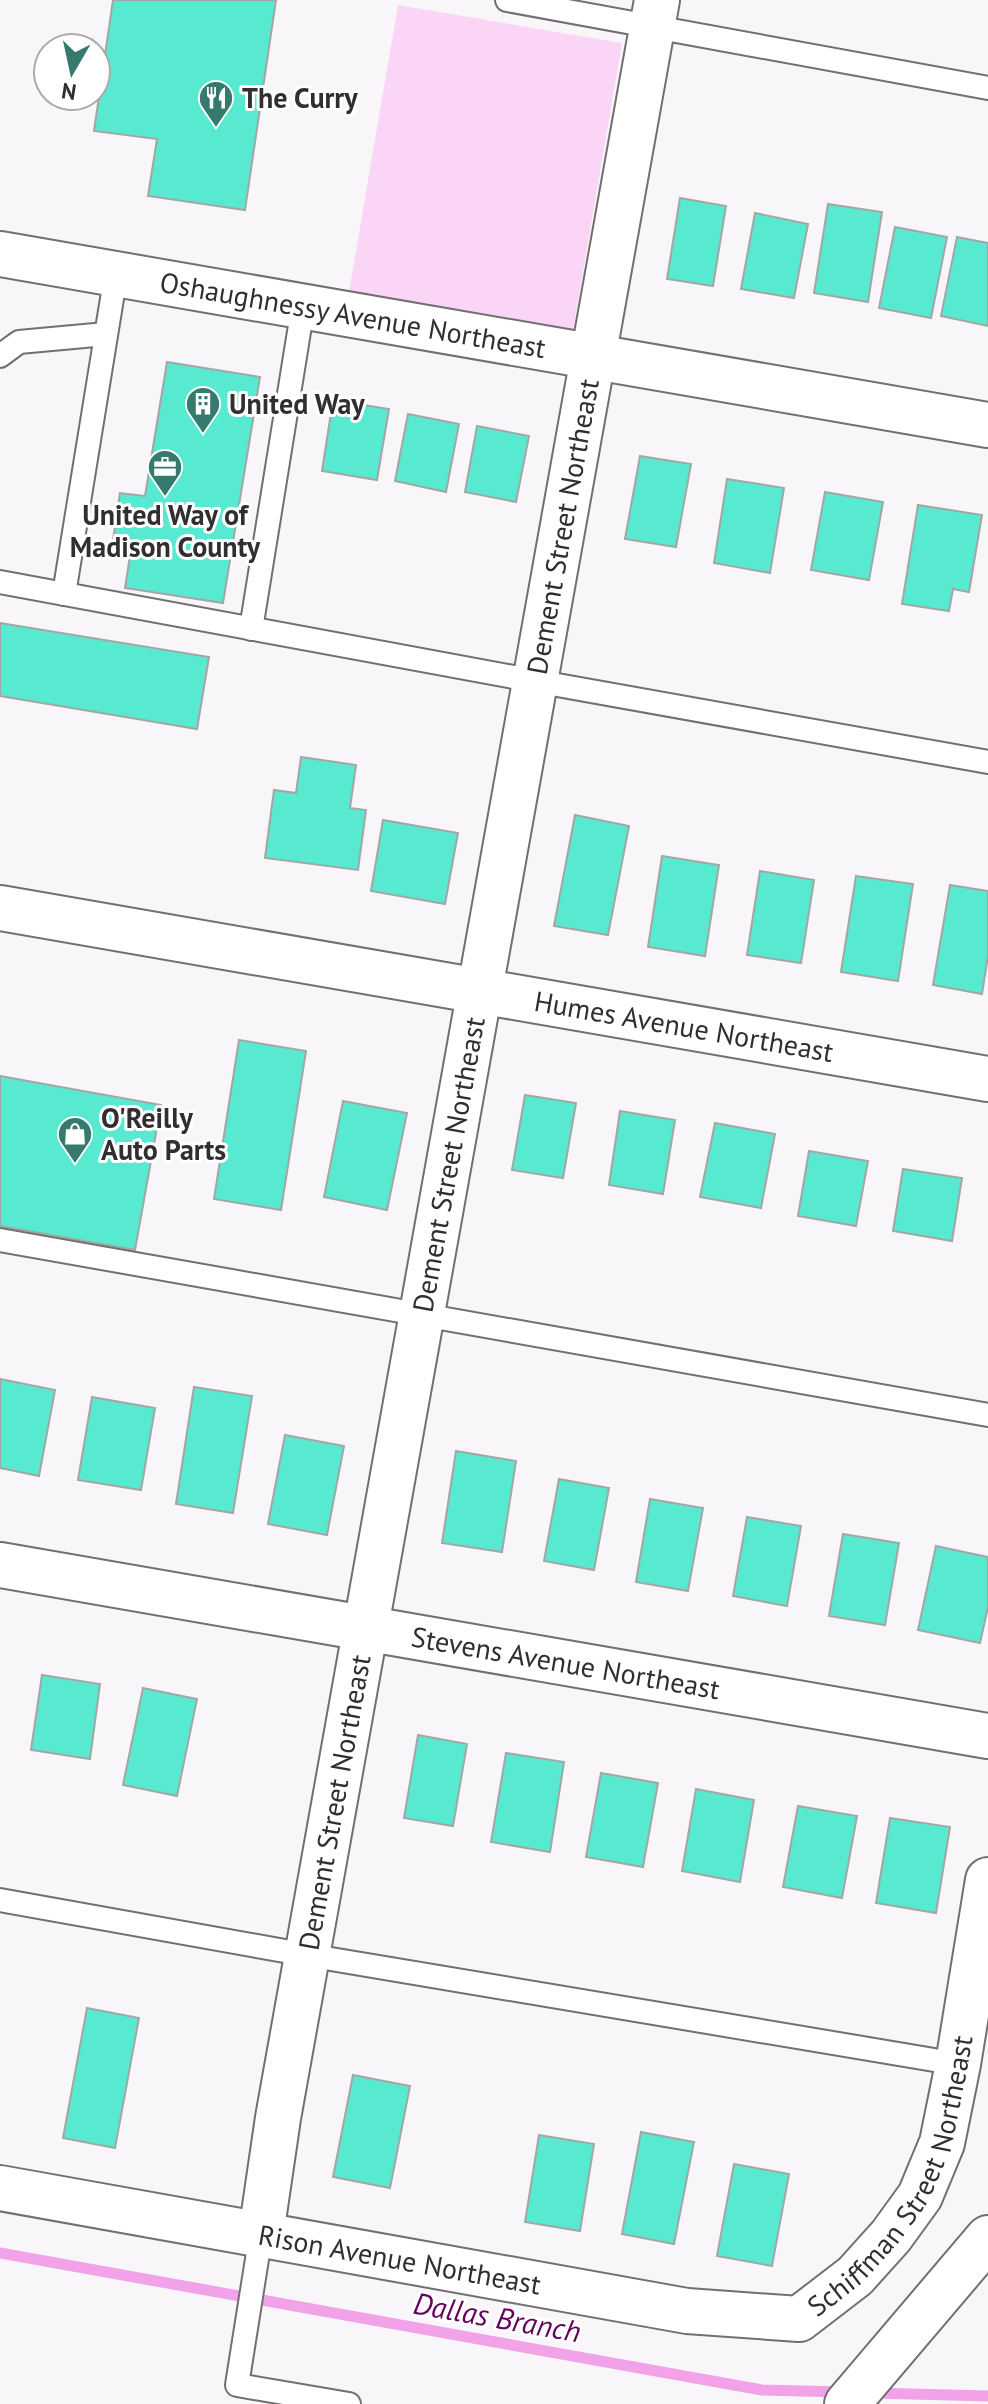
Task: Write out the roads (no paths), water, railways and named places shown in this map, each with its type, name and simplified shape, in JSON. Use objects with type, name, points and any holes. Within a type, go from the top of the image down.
[{"type":"main road","name":"Dement Street Northeast","points":[[259,2248],[278,2118],[655,13]]},
{"type":"main road","name":"Oshaughnessy Avenue Northeast","points":[[0,254],[988,425]]},
{"type":"main road","name":"Humes Avenue Northeast","points":[[0,908],[988,1079]]},
{"type":"main road","name":"Stevens Avenue Northeast","points":[[0,1565],[988,1736]]},
{"type":"main road","name":"Schiffman Street Northeast","points":[[799,2319],[855,2276],[891,2236],[920,2196],[942,2143],[988,1880]]},
{"type":"main road","name":"Rison Avenue Northeast","points":[[0,2188],[259,2248],[687,2311],[799,2319]]},
{"type":"main road","points":[[847,2404],[988,2238]]},
{"type":"main road","points":[[886,2404],[988,2254]]},
{"type":"lane","points":[[507,0],[655,13],[988,88]]},
{"type":"lane","points":[[64,594],[116,274]]},
{"type":"lane","points":[[251,629],[303,307]]},
{"type":"lane","points":[[0,356],[19,342],[106,334]]},
{"type":"lane","points":[[0,582],[988,762]]},
{"type":"lane","points":[[0,1240],[988,1415]]},
{"type":"lane","points":[[0,1900],[307,1955],[958,2064]]},
{"type":"lane","name":"Dement Street Northeast","points":[[259,2248],[237,2385],[349,2404]]},
{"type":"waterway","name":"Dallas Branch","points":[[0,2253],[762,2390],[843,2392]]},
{"type":"waterway","name":"Dallas Branch","points":[[872,2393],[988,2396]]},
{"type":"place","name":"The Curry","points":[[216,129]]},
{"type":"place","name":"United Way","points":[[203,435]]},
{"type":"place","name":"United Way of Madison County","points":[[165,498]]},
{"type":"place","name":"O'Reilly Auto Parts","points":[[75,1165]]}]
